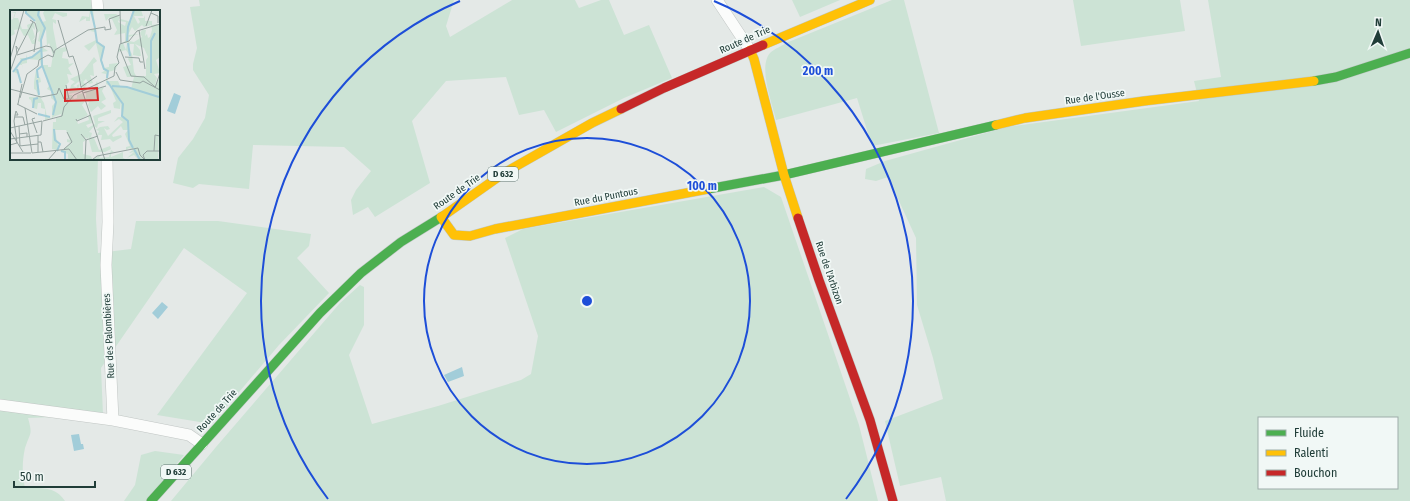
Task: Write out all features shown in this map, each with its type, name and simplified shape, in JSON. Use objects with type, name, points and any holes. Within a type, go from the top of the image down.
[{"type":"street","points":[[97,0],[98,10]]},
{"type":"street","points":[[717,0],[750,50]]},
{"type":"street","name":"Route de Trie","points":[[202,444],[320,313],[361,273],[401,242],[441,217],[504,173],[592,123],[664,88],[870,0]]},
{"type":"street","name":"Rue de l'Arbizon","points":[[750,50],[754,58],[784,175],[824,294],[870,420],[893,501]]},
{"type":"street","name":"Rue de l'Ousse","points":[[784,175],[1025,118],[1144,101],[1315,81],[1336,77],[1410,53]]},
{"type":"street","name":"Rue des Palombières","points":[[107,160],[108,222],[106,265],[113,420]]},
{"type":"street","name":"Rue du Puntous","points":[[441,217],[454,234],[473,236],[495,229],[784,175]]},
{"type":"street","points":[[0,405],[113,420],[189,435],[202,444]]},
{"type":"street","name":"D 632","points":[[151,501],[202,444]]},
{"type":"green space","points":[[0,0],[94,0],[94,10],[10,10],[10,160],[98,160],[96,219],[98,253],[131,249],[136,221],[218,221],[311,234],[309,246],[297,258],[329,293],[279,345],[212,424],[157,415],[247,293],[184,248],[101,368],[103,415],[28,418],[31,431],[25,448],[23,463],[25,488],[42,488],[52,490],[61,496],[65,501],[0,501]]},
{"type":"green space","points":[[199,0],[454,0],[446,26],[450,37],[512,0],[575,0],[579,8],[601,0],[609,0],[624,35],[649,25],[672,78],[624,98],[556,132],[544,110],[519,115],[506,77],[446,81],[412,121],[430,183],[375,217],[368,207],[353,215],[351,200],[356,190],[371,171],[344,147],[253,145],[249,189],[199,184],[193,188],[173,183],[178,158],[193,139],[205,118],[209,95],[193,70],[197,48],[190,7],[200,6]]},
{"type":"green space","points":[[792,0],[840,0],[800,17]]},
{"type":"green space","points":[[892,0],[904,0],[939,133],[872,146],[857,98],[776,120],[769,95],[765,67],[770,53],[786,43]]},
{"type":"green space","points":[[1073,0],[1180,0],[1185,31],[1081,46]]},
{"type":"green space","points":[[1208,0],[1410,0],[1410,501],[946,501],[941,477],[900,486],[885,421],[943,399],[933,358],[917,305],[916,238],[888,177],[876,181],[865,179],[866,169],[885,161],[1007,127],[1199,101],[1194,81],[1221,77]]},
{"type":"green space","points":[[764,187],[781,197],[859,425],[878,501],[171,501],[340,303],[360,285],[364,287],[364,325],[349,355],[372,424],[438,406],[521,380],[531,374],[538,336],[505,238],[523,229]]},
{"type":"green space","points":[[155,451],[184,455],[146,501],[124,501],[135,485],[141,455]]},
{"type":"water","points":[[174,93],[181,96],[175,114],[167,111]]},
{"type":"water","points":[[162,302],[168,307],[158,319],[152,313]]},
{"type":"water","points":[[462,367],[464,376],[448,382],[444,375]]},
{"type":"water","points":[[79,434],[81,444],[83,444],[84,449],[74,451],[71,435]]},
{"type":"traffic: fast","points":[[1314,81],[1336,77],[1410,53]]},
{"type":"traffic: fast","points":[[708,189],[784,175],[996,125]]},
{"type":"traffic: fast","points":[[151,501],[320,313],[361,273],[401,242],[443,216]]},
{"type":"traffic: slow","points":[[763,45],[870,0]]},
{"type":"traffic: slow","points":[[750,50],[754,59],[784,175],[798,218]]},
{"type":"traffic: slow","points":[[996,125],[1025,118],[1144,101],[1314,81]]},
{"type":"traffic: slow","points":[[443,216],[504,173],[592,123],[621,109]]},
{"type":"traffic: slow","points":[[441,217],[454,235],[470,236],[495,229],[708,189]]},
{"type":"traffic: jam","points":[[621,109],[664,88],[763,45]]},
{"type":"traffic: jam","points":[[798,218],[870,420],[893,501]]}]
